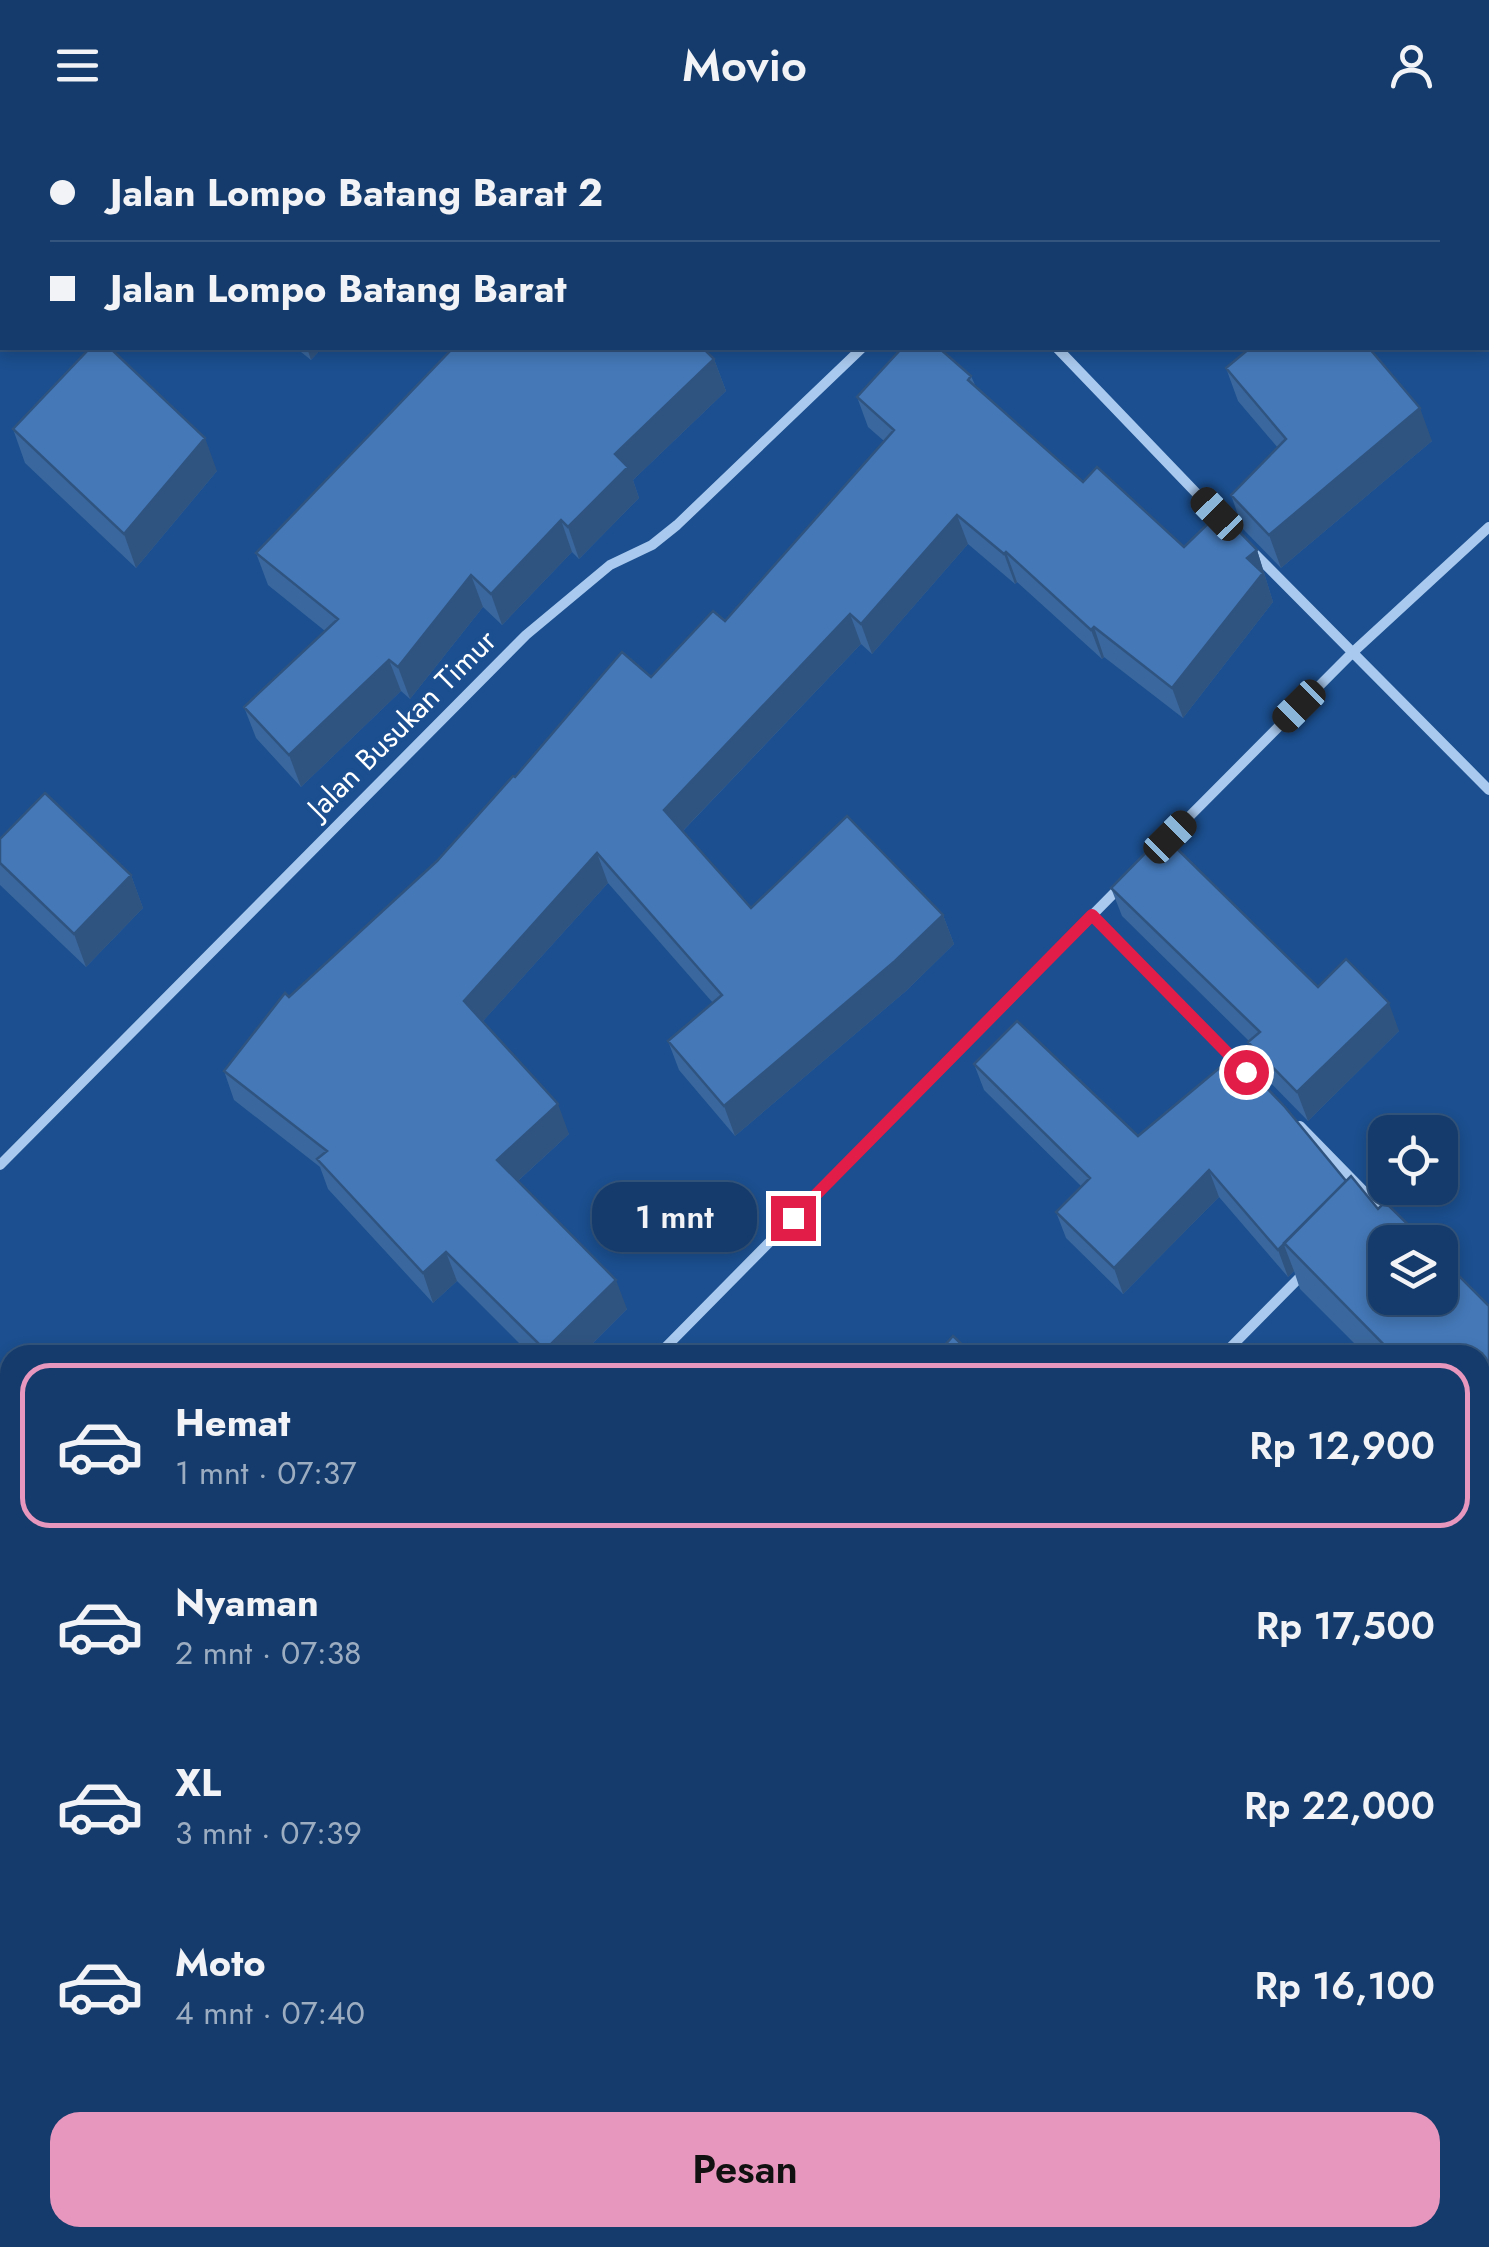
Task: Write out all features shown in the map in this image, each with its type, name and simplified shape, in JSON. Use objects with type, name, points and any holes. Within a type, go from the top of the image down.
[{"type":"street","name":"Jalan Busukan Timur","points":[[0,1165],[526,635],[610,566],[652,545],[677,525],[860,350]]},
{"type":"street","points":[[1059,350],[1230,528]]},
{"type":"street","points":[[1146,860],[1351,654],[1489,528]]},
{"type":"street","points":[[1244,542],[1489,790]]},
{"type":"street","points":[[668,1345],[1132,874]]},
{"type":"street","points":[[1092,915],[1253,1079]]},
{"type":"street","points":[[1294,1120],[1368,1196]]},
{"type":"street","points":[[1360,1216],[1371,1205]]},
{"type":"street","points":[[1377,1205],[1397,1225]]},
{"type":"street","points":[[1233,1345],[1306,1272]]},
{"type":"building","points":[[88,350],[112,350],[205,438],[124,534],[13,429]]},
{"type":"building","points":[[451,350],[705,350],[714,359],[615,454],[628,467],[568,527],[561,520],[491,594],[471,575],[398,667],[389,660],[289,755],[244,707],[338,619],[256,553]]},
{"type":"building","points":[[900,350],[941,350],[971,376],[968,380],[1083,482],[1097,467],[1184,547],[1220,512],[1257,550],[1247,558],[1263,573],[1172,688],[1094,627],[1091,630],[1006,552],[957,515],[861,624],[850,614],[664,810],[751,908],[847,816],[943,915],[895,961],[724,1106],[668,1041],[722,995],[597,853],[464,1001],[558,1104],[497,1160],[616,1280],[550,1345],[540,1345],[446,1252],[423,1273],[317,1159],[327,1151],[224,1071],[285,993],[289,997],[437,861],[622,652],[651,677],[713,611],[725,621],[894,430],[857,397]]},
{"type":"building","points":[[1248,350],[1371,350],[1420,408],[1269,535],[1231,495],[1286,439],[1226,368]]},
{"type":"building","points":[[45,793],[131,875],[74,934],[0,863],[0,839]]},
{"type":"building","points":[[1163,835],[1318,987],[1346,959],[1389,1003],[1297,1092],[1248,1042],[1260,1032],[1111,888]]},
{"type":"building","points":[[1017,1021],[1138,1136],[1235,1055],[1285,1107],[1346,1181],[1278,1250],[1209,1170],[1114,1268],[1056,1212],[1090,1178],[974,1064]]},
{"type":"building","points":[[1351,1176],[1368,1197],[1368,1205],[1378,1209],[1388,1205],[1409,1225],[1368,1225],[1368,1315],[1458,1315],[1458,1275],[1489,1306],[1489,1345],[1384,1345],[1284,1243]]},
{"type":"building","points":[[953,1336],[962,1345],[945,1345]]},
{"type":"route","points":[[793,1218],[1092,915],[1246,1072]]}]
